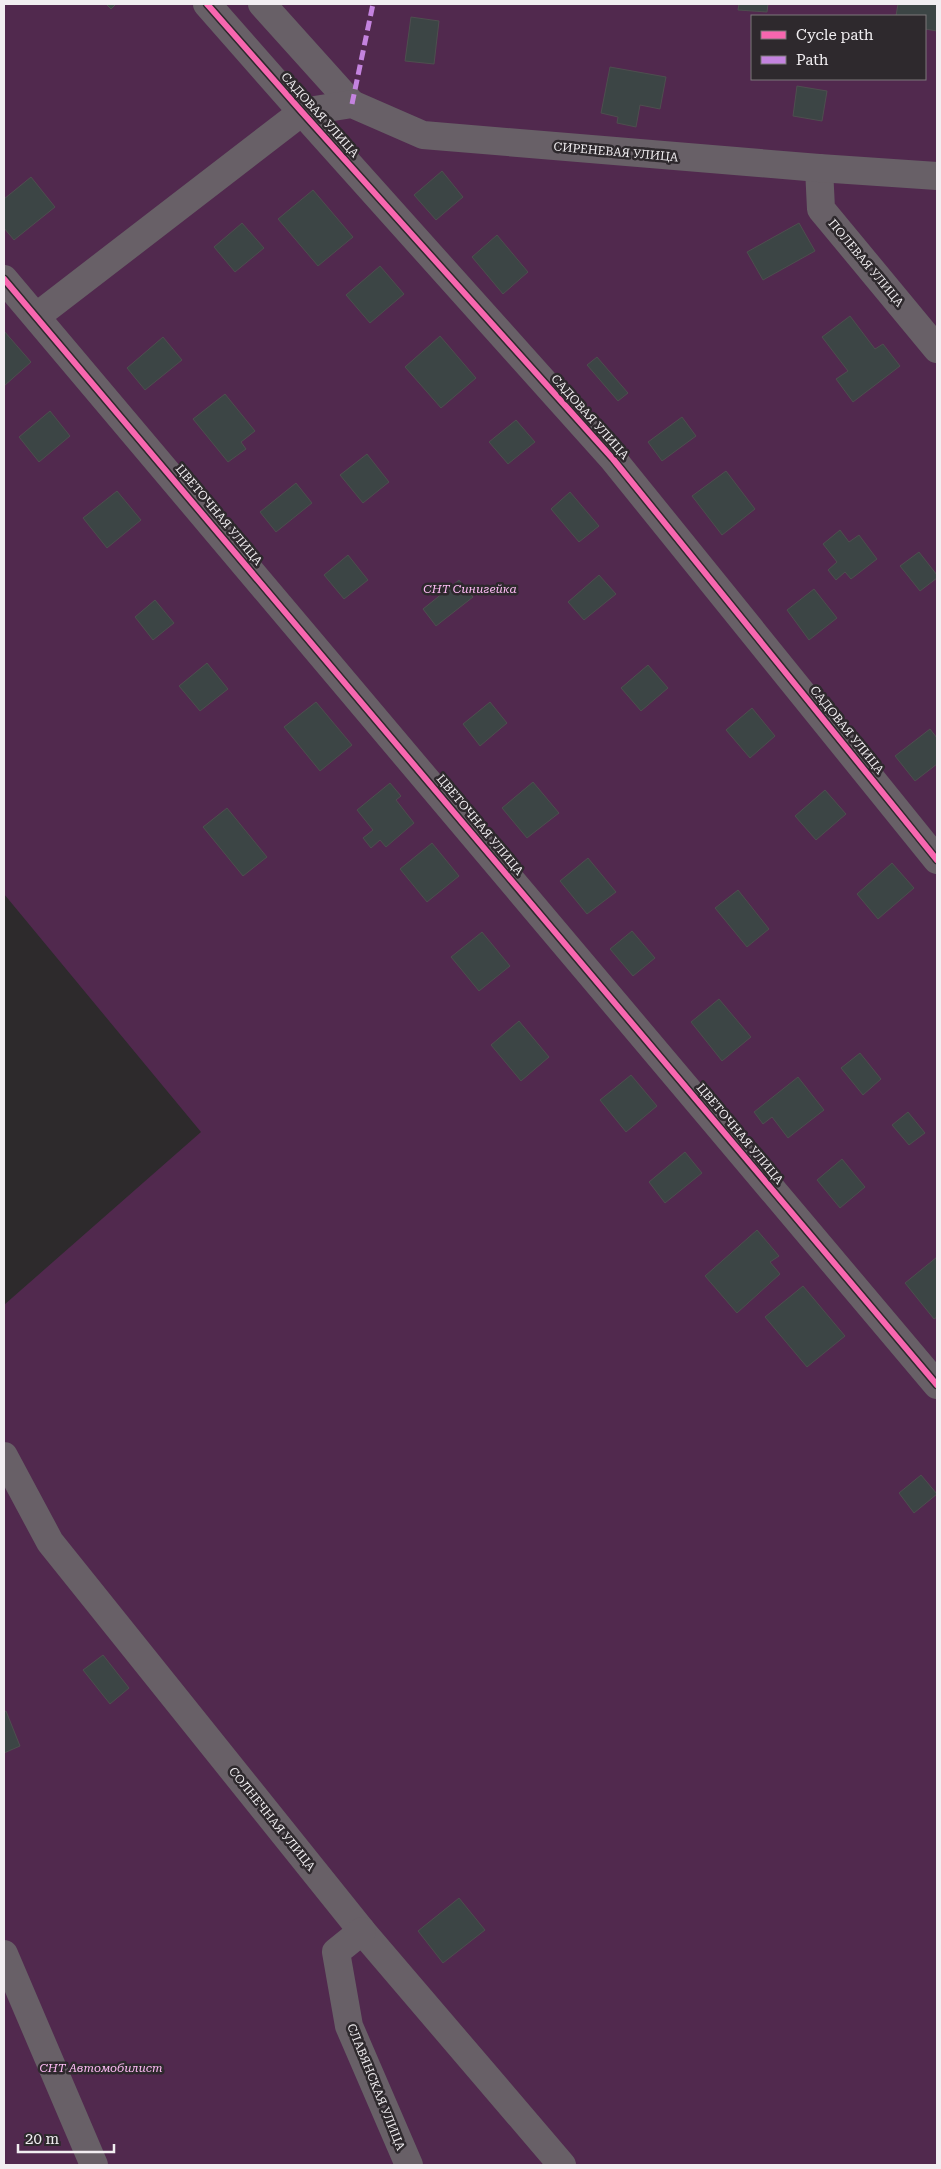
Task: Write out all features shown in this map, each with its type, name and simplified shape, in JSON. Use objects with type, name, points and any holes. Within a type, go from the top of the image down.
[{"type":"street","name":"САДОВАЯ УЛИЦА","points":[[207,4],[613,459],[937,860]]},
{"type":"street","points":[[262,4],[352,104]]},
{"type":"street","points":[[36,316],[302,112],[352,104]]},
{"type":"street","name":"СИРЕНЕВАЯ УЛИЦА","points":[[352,104],[423,135],[937,176]]},
{"type":"street","name":"ПОЛЕВАЯ УЛИЦА","points":[[819,168],[821,209],[937,349]]},
{"type":"street","name":"ЦВЕТОЧНАЯ УЛИЦА","points":[[4,279],[937,1385]]},
{"type":"street","name":"СОЛНЕЧНАЯ УЛИЦА","points":[[4,1456],[50,1542],[362,1931],[562,2165]]},
{"type":"street","name":"СЛАВЯНСКАЯ УЛИЦА","points":[[362,1931],[336,1952],[349,2026],[409,2165]]},
{"type":"street","points":[[4,1954],[94,2165]]},
{"type":"green space","name":"СНТ Синигейка","points":[[4,4],[937,4],[937,2165],[4,2165],[4,1305],[201,1132],[4,894]]},
{"type":"building","points":[[106,4],[116,4],[111,9]]},
{"type":"building","points":[[739,4],[768,4],[767,12],[738,10]]},
{"type":"building","points":[[898,4],[937,4],[937,31],[926,29],[926,15],[896,15]]},
{"type":"building","points":[[411,17],[439,21],[434,64],[405,61]]},
{"type":"building","points":[[610,67],[666,77],[660,109],[640,105],[636,127],[617,123],[618,117],[601,113]]},
{"type":"building","points":[[797,86],[827,91],[822,121],[793,116]]},
{"type":"building","points":[[442,171],[463,197],[436,220],[414,195]]},
{"type":"building","points":[[31,177],[55,207],[14,240],[4,228],[4,199]]},
{"type":"building","points":[[313,190],[353,237],[318,266],[278,219]]},
{"type":"building","points":[[242,223],[264,248],[235,272],[214,247]]},
{"type":"building","points":[[799,223],[815,251],[763,280],[747,252]]},
{"type":"building","points":[[497,235],[528,272],[503,294],[472,257]]},
{"type":"building","points":[[380,266],[404,294],[370,323],[346,295]]},
{"type":"building","points":[[850,316],[875,349],[883,344],[900,366],[853,402],[836,379],[848,371],[822,337]]},
{"type":"building","points":[[4,331],[31,362],[4,386]]},
{"type":"building","points":[[440,336],[476,378],[441,408],[405,367]]},
{"type":"building","points":[[163,337],[182,360],[145,390],[127,368]]},
{"type":"building","points":[[597,357],[628,393],[618,401],[587,365]]},
{"type":"building","points":[[225,394],[255,431],[241,442],[246,449],[228,462],[193,419]]},
{"type":"building","points":[[50,411],[70,436],[39,462],[19,437]]},
{"type":"building","points":[[682,417],[696,436],[662,461],[648,442]]},
{"type":"building","points":[[516,420],[535,442],[508,464],[489,442]]},
{"type":"building","points":[[367,454],[389,482],[363,503],[340,475]]},
{"type":"building","points":[[726,471],[755,509],[722,535],[692,496]]},
{"type":"building","points":[[296,483],[312,503],[276,532],[260,512]]},
{"type":"building","points":[[117,491],[141,520],[107,548],[83,518]]},
{"type":"building","points":[[570,492],[599,526],[579,542],[551,509]]},
{"type":"building","points":[[840,530],[849,542],[859,535],[877,559],[851,579],[845,572],[836,580],[828,570],[837,562],[823,544]]},
{"type":"building","points":[[919,552],[937,575],[937,578],[920,591],[900,566]]},
{"type":"building","points":[[348,555],[368,580],[344,599],[324,575]]},
{"type":"building","points":[[599,575],[616,594],[584,620],[568,602]]},
{"type":"building","points":[[459,580],[473,597],[436,626],[423,609]]},
{"type":"building","points":[[814,589],[837,618],[809,640],[787,610]]},
{"type":"building","points":[[155,600],[174,623],[153,640],[135,617]]},
{"type":"building","points":[[207,663],[228,689],[200,711],[179,686]]},
{"type":"building","points":[[648,665],[668,688],[641,711],[621,688]]},
{"type":"building","points":[[316,702],[352,745],[320,771],[284,727]]},
{"type":"building","points":[[490,702],[507,723],[480,746],[463,724]]},
{"type":"building","points":[[752,708],[775,736],[750,758],[726,730]]},
{"type":"building","points":[[930,729],[937,738],[937,764],[915,781],[895,756]]},
{"type":"building","points":[[533,782],[559,813],[527,838],[502,808]]},
{"type":"building","points":[[390,783],[401,796],[396,800],[414,823],[386,847],[380,840],[371,848],[363,838],[373,830],[357,810]]},
{"type":"building","points":[[825,790],[846,814],[816,840],[795,816]]},
{"type":"building","points":[[227,808],[267,857],[243,876],[203,827]]},
{"type":"building","points":[[432,843],[459,876],[427,902],[400,869]]},
{"type":"building","points":[[588,858],[616,892],[587,914],[560,881]]},
{"type":"building","points":[[892,863],[914,888],[878,919],[857,894]]},
{"type":"building","points":[[738,890],[769,929],[747,947],[715,908]]},
{"type":"building","points":[[632,931],[655,958],[633,976],[610,949]]},
{"type":"building","points":[[482,932],[510,966],[479,991],[451,957]]},
{"type":"building","points":[[719,999],[751,1037],[722,1061],[691,1022]]},
{"type":"building","points":[[519,1021],[549,1057],[521,1081],[491,1045]]},
{"type":"building","points":[[860,1053],[881,1079],[863,1095],[841,1068]]},
{"type":"building","points":[[631,1075],[657,1106],[626,1132],[600,1100]]},
{"type":"building","points":[[798,1077],[824,1110],[788,1138],[772,1117],[763,1124],[754,1112]]},
{"type":"building","points":[[908,1112],[925,1133],[909,1145],[892,1125]]},
{"type":"building","points":[[685,1152],[702,1173],[665,1203],[649,1182]]},
{"type":"building","points":[[842,1159],[865,1187],[840,1208],[817,1180]]},
{"type":"building","points":[[757,1230],[779,1256],[770,1262],[780,1274],[737,1313],[705,1276]]},
{"type":"building","points":[[937,1257],[937,1317],[934,1319],[905,1283]]},
{"type":"building","points":[[803,1286],[845,1336],[807,1367],[765,1317]]},
{"type":"building","points":[[921,1475],[937,1494],[914,1513],[899,1493]]},
{"type":"building","points":[[103,1655],[129,1688],[110,1704],[83,1670]]},
{"type":"building","points":[[6,1711],[20,1746],[4,1753],[4,1712]]},
{"type":"building","points":[[459,1898],[485,1930],[443,1963],[418,1931]]},
{"type":"marked path","points":[[352,104],[373,4]]},
{"type":"cycle path","points":[[207,4],[613,459],[937,860]]},
{"type":"cycle path","points":[[4,279],[937,1385]]},
{"type":"park label","name":"СНТ Автомобилист","points":[[101,2068]]}]
